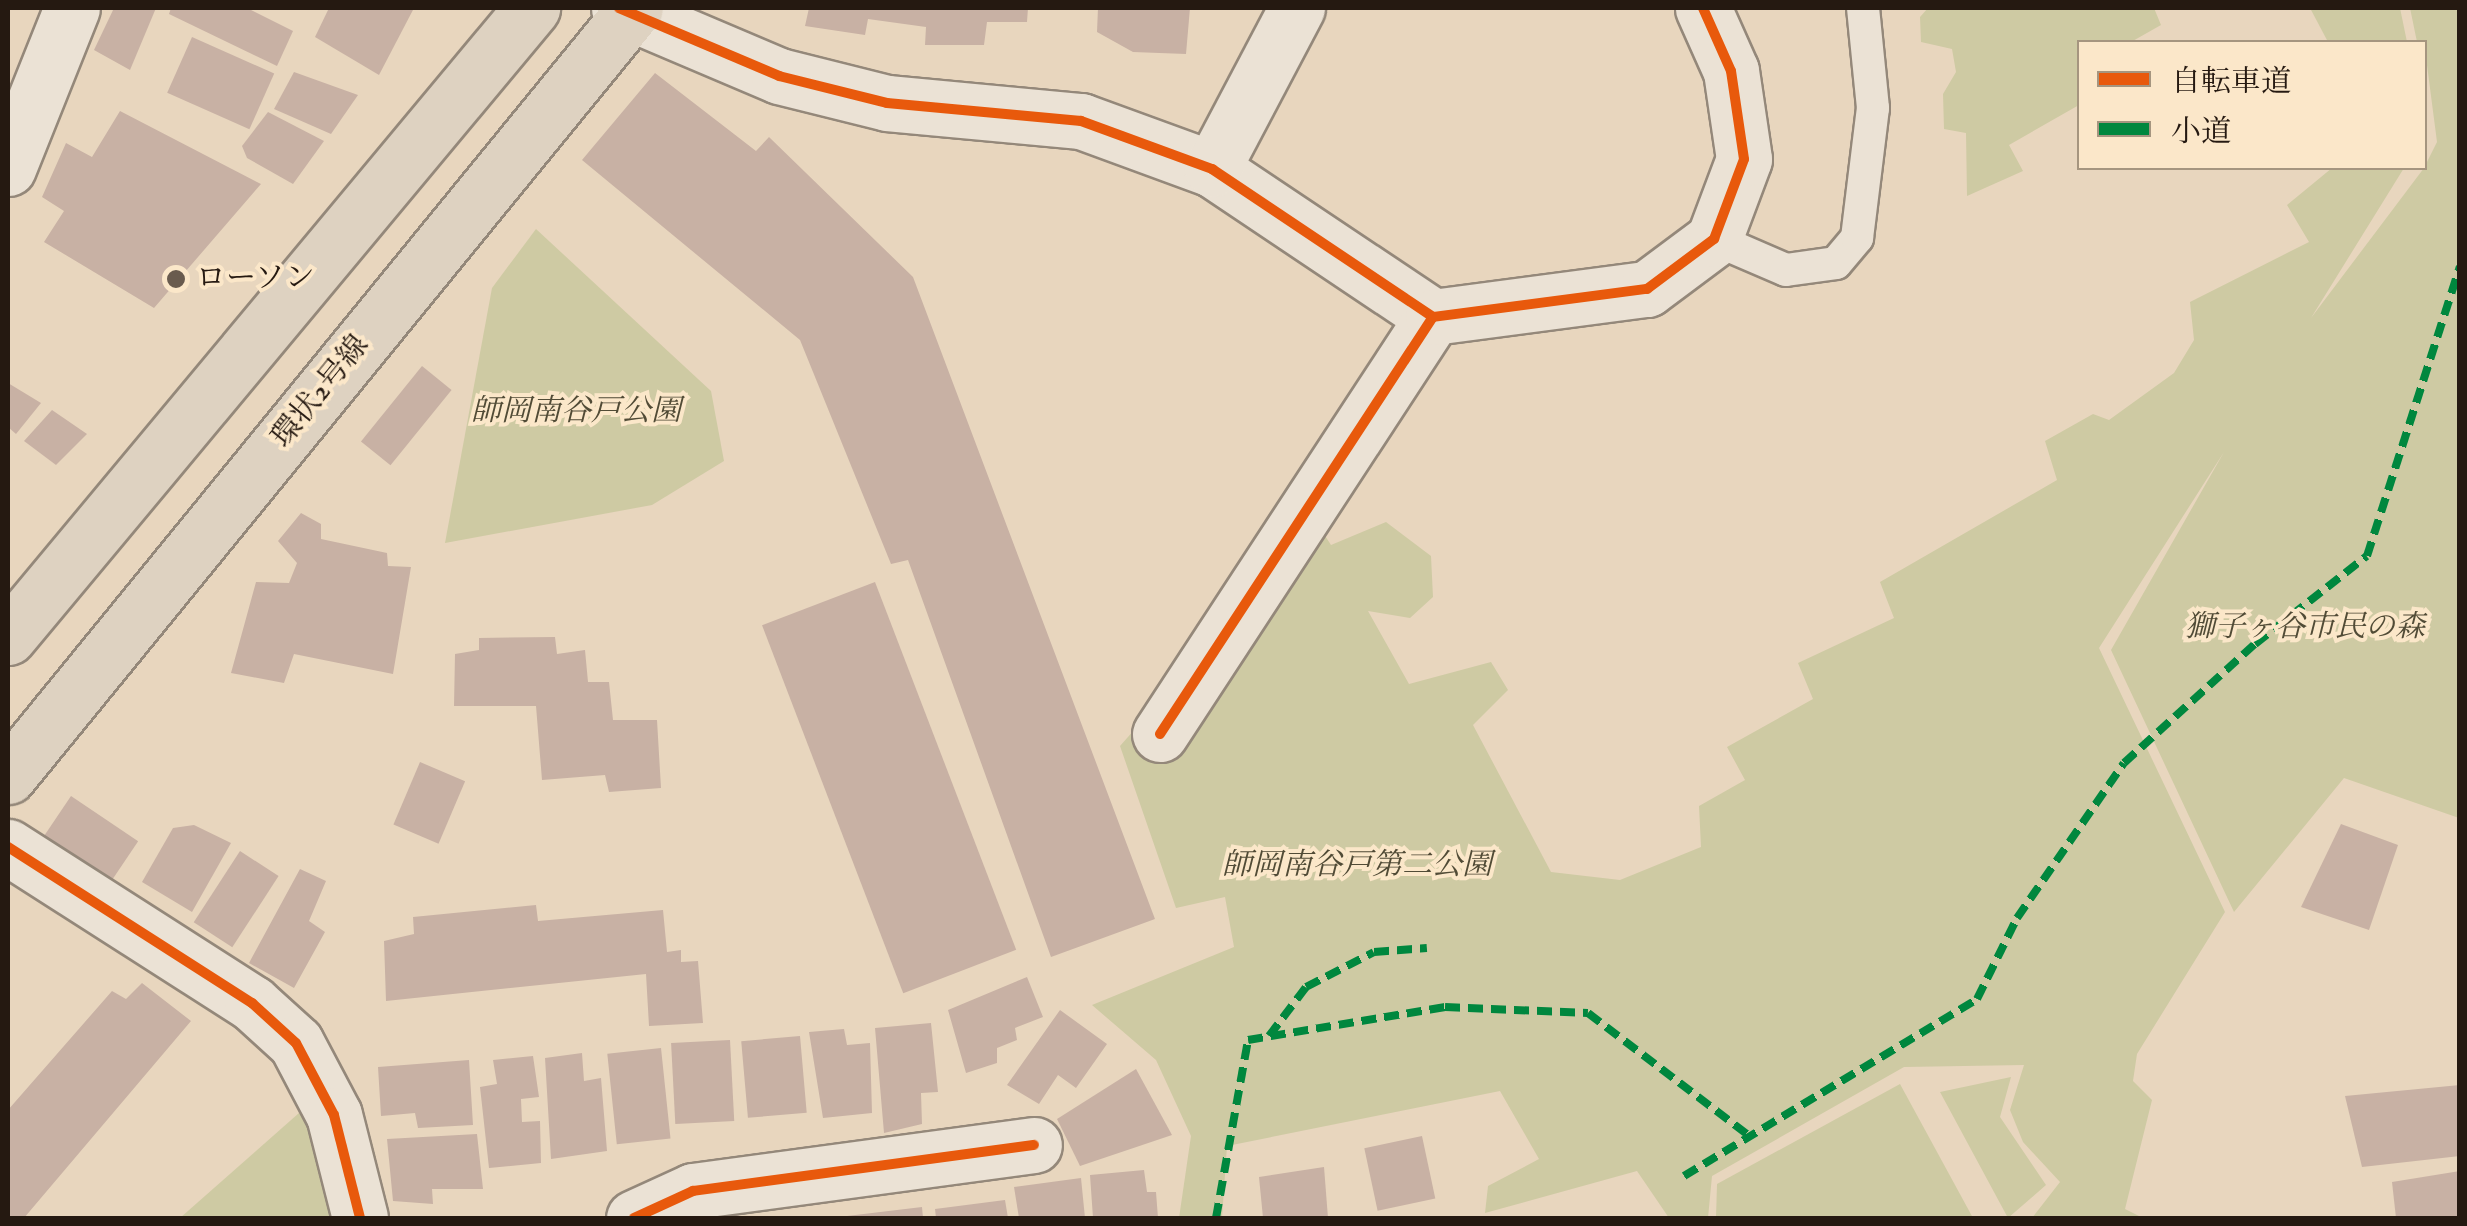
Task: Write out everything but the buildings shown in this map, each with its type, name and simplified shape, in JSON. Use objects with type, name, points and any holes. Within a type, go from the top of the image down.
[{"type":"main road","points":[[8,637],[532,8]]},
{"type":"main road","name":"環状2号線","points":[[8,776],[628,9]]},
{"type":"street","points":[[8,168],[25,64],[72,8]]},
{"type":"street","points":[[1212,169],[1297,8]]},
{"type":"street","points":[[628,9],[779,76],[888,102],[1082,121],[1212,169],[1433,317],[1646,288],[1714,239],[1744,159],[1730,71],[1703,8]]},
{"type":"street","points":[[1160,734],[1433,317]]},
{"type":"street","points":[[8,847],[252,1004],[296,1042],[334,1116],[360,1218]]},
{"type":"street","points":[[634,1218],[692,1192],[1034,1145]]},
{"type":"lane","points":[[1714,239],[1786,270],[1836,263],[1857,238],[1873,108],[1863,8]]},
{"type":"green space","points":[[1928,8],[2154,8],[2161,25],[2135,40],[2077,40],[2077,106],[2009,145],[2023,171],[1967,196],[1966,133],[1944,129],[1943,94],[1956,72],[1952,49],[1921,42],[1920,17]]},
{"type":"green space","points":[[2310,8],[2400,8],[2407,40],[2327,40]]},
{"type":"green space","points":[[2410,8],[2459,8],[2459,818],[2344,778],[2234,912],[2111,650],[2224,452],[2099,648],[2225,912],[2137,1054],[2133,1081],[2152,1100],[2125,1209],[2143,1218],[2032,1218],[2060,1182],[2023,1142],[2010,1110],[2024,1065],[1904,1067],[1712,1176],[1708,1218],[1669,1218],[1637,1171],[1485,1213],[1488,1186],[1539,1159],[1500,1091],[1227,1146],[1222,1218],[1179,1218],[1191,1136],[1156,1060],[1092,1005],[1234,947],[1225,897],[1176,908],[1120,746],[1135,729],[1169,760],[1322,531],[1331,545],[1386,522],[1431,556],[1433,597],[1410,618],[1368,611],[1409,684],[1491,662],[1508,690],[1473,725],[1551,872],[1620,880],[1701,847],[1699,806],[1745,780],[1727,747],[1813,699],[1798,663],[1894,618],[1880,582],[2057,480],[2045,441],[2093,414],[2109,420],[2174,373],[2194,340],[2190,302],[2309,242],[2287,205],[2330,170],[2403,170],[2311,318],[2422,170],[2427,170],[2437,142],[2427,40],[2417,40]]},
{"type":"green space","name":"師岡南谷戸公園","points":[[536,229],[711,391],[724,461],[652,505],[445,543],[492,288]]},
{"type":"green space","points":[[2011,1077],[2000,1117],[2046,1185],[2008,1218],[1940,1092]]},
{"type":"green space","points":[[1900,1084],[1973,1218],[1716,1218],[1717,1184]]},
{"type":"green space","points":[[299,1113],[331,1150],[346,1218],[180,1218]]},
{"type":"marked path","points":[[1684,1176],[1977,999],[2017,918],[2124,763],[2255,644],[2367,556],[2460,267]]},
{"type":"marked path","points":[[1269,1036],[1306,987],[1374,952],[1427,948]]},
{"type":"marked path","points":[[1216,1218],[1248,1040],[1445,1007],[1588,1013],[1752,1138]]},
{"type":"cycle path","points":[[619,8],[779,76],[887,103],[1081,121],[1212,169],[1433,317]]},
{"type":"cycle path","points":[[1160,734],[1433,317],[1647,289],[1714,239],[1744,159],[1731,71],[1703,8]]},
{"type":"cycle path","points":[[8,847],[252,1003],[296,1043],[334,1115],[360,1218]]},
{"type":"cycle path","points":[[634,1218],[693,1191],[1034,1145]]},
{"type":"place","name":"ローソン","points":[[176,279]]},
{"type":"park label","name":"獅子ヶ谷市民の森","points":[[2305,628]]},
{"type":"park label","name":"師岡南谷戸第二公園","points":[[1357,866]]}]
